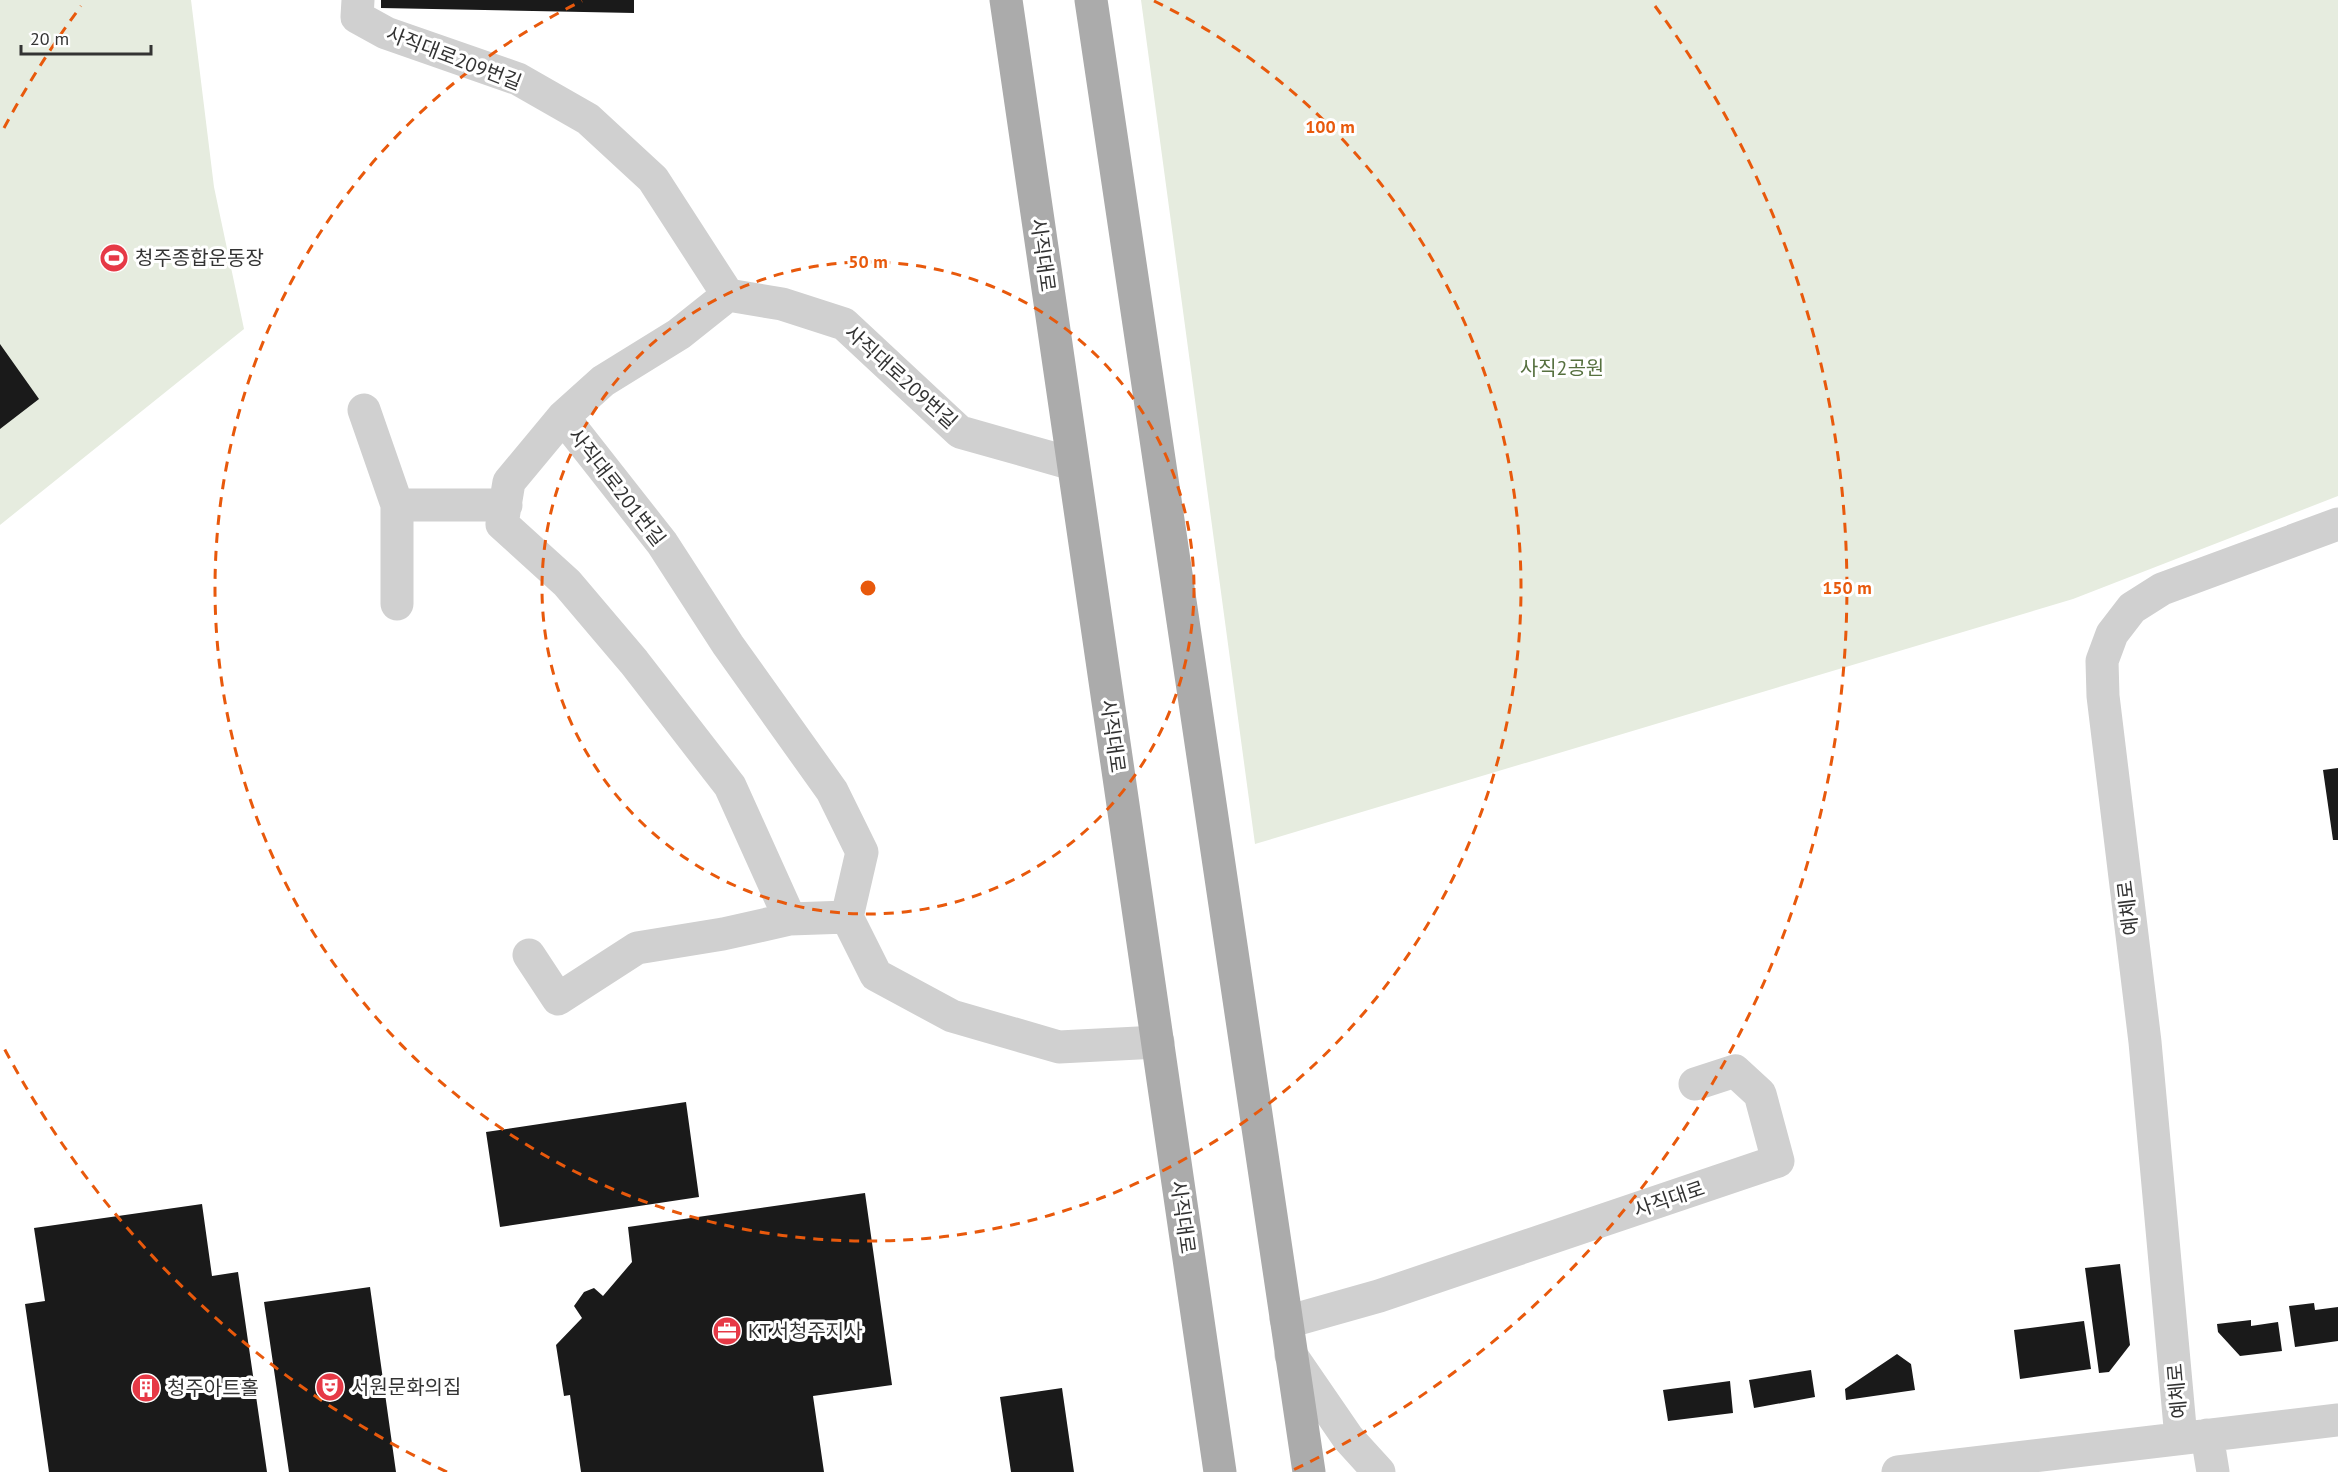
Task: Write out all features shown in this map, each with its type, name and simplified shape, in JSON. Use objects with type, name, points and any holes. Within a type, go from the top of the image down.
[{"type":"main road","name":"사직대로","points":[[1006,0],[1220,1472]]},
{"type":"main road","points":[[1091,0],[1309,1472]]},
{"type":"street","name":"사직대로209번길","points":[[358,0],[357,17],[386,33],[518,79],[588,119],[653,179],[728,295],[782,304],[844,324],[960,432],[1073,464]]},
{"type":"street","points":[[563,417],[603,381],[679,334],[728,295]]},
{"type":"street","points":[[364,410],[397,505],[398,604]]},
{"type":"street","name":"사직대로201번길","points":[[790,919],[730,786],[634,662],[567,583],[502,524],[509,483],[563,417],[662,543],[728,645],[832,791],[862,852],[847,916]]},
{"type":"street","points":[[397,505],[506,505]]},
{"type":"street","name":"예체로","points":[[2194,1436],[2103,696],[2102,661],[2112,634],[2132,608],[2162,589],[2338,524]]},
{"type":"street","points":[[529,955],[558,999],[637,948],[723,934],[790,919],[847,916],[876,975],[952,1016],[1059,1047],[1158,1042]]},
{"type":"street","name":"사직대로","points":[[1286,1319],[1301,1318],[1390,1293],[1778,1161],[1760,1094],[1735,1071],[1695,1084]]},
{"type":"street","points":[[1291,1355],[1348,1438],[1379,1472]]},
{"type":"street","name":"예체로","points":[[1898,1472],[2338,1420]]},
{"type":"street","points":[[2194,1436],[2212,1472]]},
{"type":"green space","name":"청주종합운동장","points":[[0,0],[191,0],[214,187],[244,329],[0,525]]},
{"type":"green space","name":"사직2공원","points":[[1141,0],[2338,0],[2338,496],[2073,599],[1255,844]]},
{"type":"building","points":[[381,0],[634,0],[634,13],[381,8]]},
{"type":"building","points":[[0,344],[39,399],[0,429]]},
{"type":"building","points":[[2338,768],[2338,840],[2333,840],[2323,770]]},
{"type":"building","points":[[686,1102],[699,1197],[500,1227],[486,1132]]},
{"type":"building","name":"KT서청주지사","points":[[865,1193],[892,1385],[813,1396],[824,1472],[581,1472],[570,1395],[564,1396],[556,1345],[582,1318],[574,1306],[584,1292],[594,1288],[603,1296],[632,1262],[628,1227]]},
{"type":"building","name":"청주아트홀","points":[[202,1204],[212,1276],[238,1272],[267,1472],[49,1472],[25,1304],[45,1301],[34,1228]]},
{"type":"building","points":[[2120,1264],[2130,1345],[2109,1372],[2099,1373],[2085,1268]]},
{"type":"building","name":"서원문화의집","points":[[370,1287],[396,1472],[289,1472],[264,1302]]},
{"type":"building","points":[[2314,1303],[2315,1310],[2338,1307],[2338,1341],[2295,1347],[2289,1306]]},
{"type":"building","points":[[2251,1320],[2251,1326],[2278,1322],[2282,1351],[2240,1356],[2218,1332],[2217,1324]]},
{"type":"building","points":[[2084,1321],[2091,1369],[2020,1379],[2014,1330]]},
{"type":"building","points":[[1897,1354],[1911,1364],[1915,1390],[1846,1400],[1845,1389]]},
{"type":"building","points":[[1811,1370],[1815,1397],[1754,1408],[1749,1380]]},
{"type":"building","points":[[1730,1381],[1733,1413],[1668,1421],[1663,1390]]},
{"type":"building","points":[[1062,1388],[1074,1472],[1011,1472],[1000,1397]]},
{"type":"place","name":"청주종합운동장","points":[[114,258]]},
{"type":"place","name":"KT서청주지사","points":[[727,1331]]},
{"type":"place","name":"서원문화의집","points":[[330,1387]]},
{"type":"place","name":"청주아트홀","points":[[146,1388]]}]
